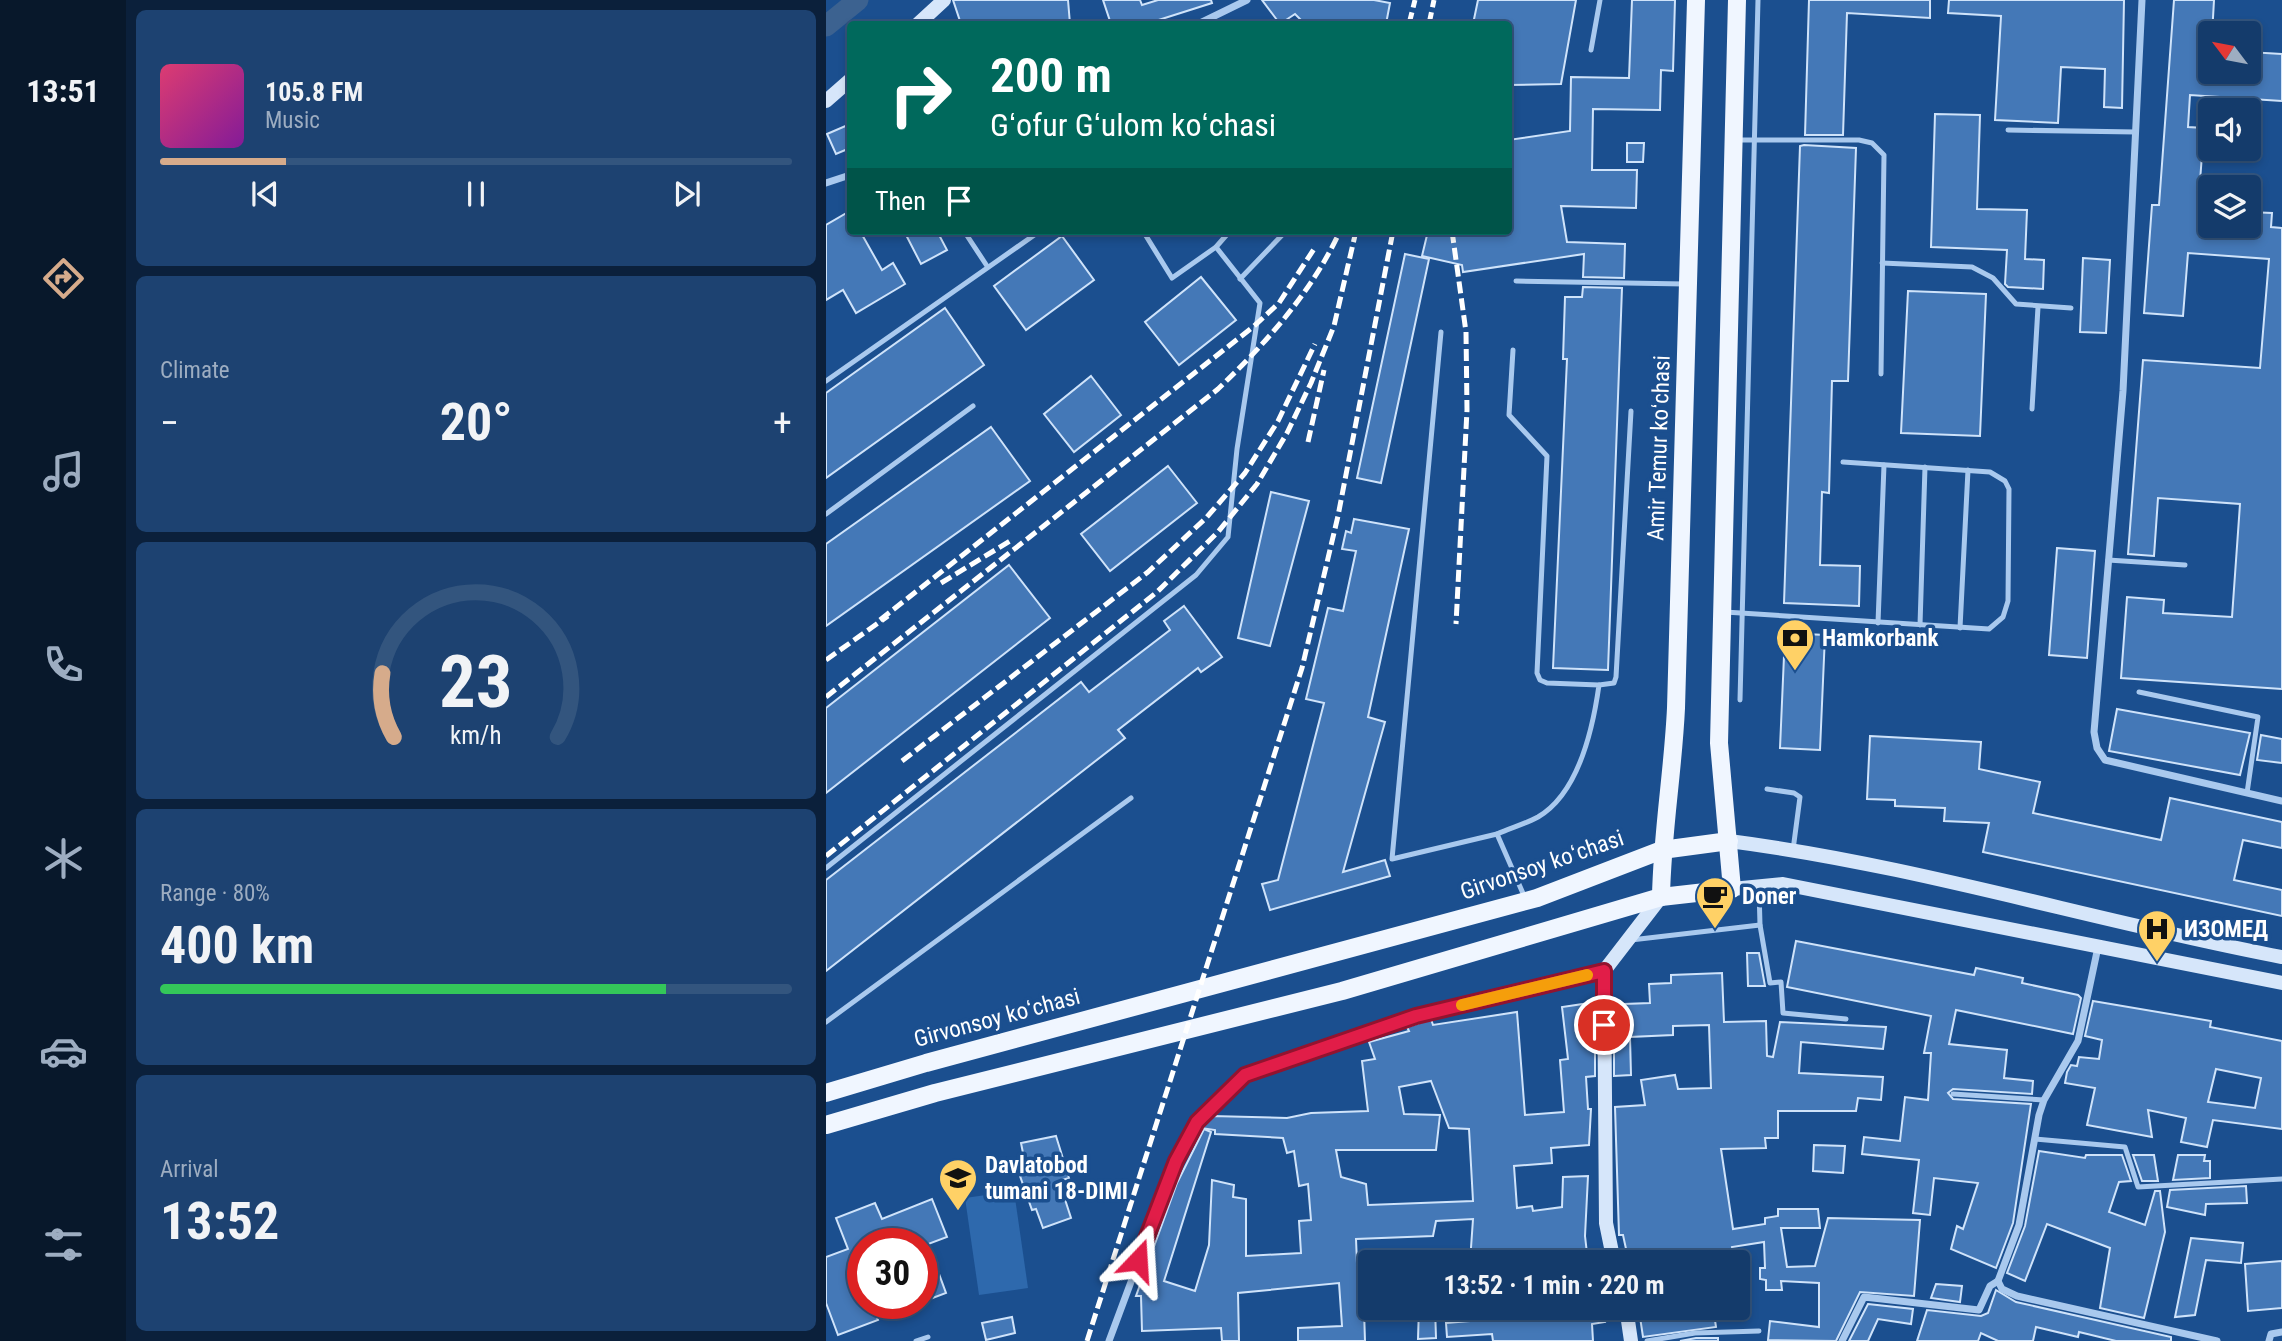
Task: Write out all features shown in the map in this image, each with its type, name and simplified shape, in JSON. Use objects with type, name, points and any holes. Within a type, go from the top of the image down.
[{"type":"main road","points":[[921,21],[944,0]]},
{"type":"main road","name":"Amir Temur koʻchasi","points":[[1661,897],[1661,850],[1674,758],[1696,0]]},
{"type":"main road","points":[[1732,889],[1719,743],[1737,0]]},
{"type":"main road","points":[[826,101],[847,83]]},
{"type":"main road","name":"Girvonsoy koʻchasi","points":[[826,1093],[926,1063],[1526,901],[1661,850],[1728,841],[1793,850],[1989,890],[2282,957]]},
{"type":"main road","points":[[826,1125],[935,1093],[1342,991],[1661,897],[1759,886],[1783,884],[2282,983]]},
{"type":"main road","points":[[1611,1250],[1605,1223],[1604,971],[1661,897]]},
{"type":"main road","points":[[1628,1320],[1631,1341]]},
{"type":"street","points":[[1204,21],[1247,0]]},
{"type":"street","points":[[2142,0],[2123,391],[2094,732],[2097,748],[2105,760],[2282,801]]},
{"type":"street","points":[[826,183],[847,176]]},
{"type":"street","points":[[1842,1341],[1864,1297],[1979,1310],[1990,1286],[1998,1281],[2019,1225],[2043,1100],[2078,1041],[2098,946]]},
{"type":"street","points":[[1109,1341],[1176,1161],[1197,1122],[1245,1075],[1416,1016],[1604,971]]},
{"type":"street","points":[[1998,1281],[2002,1289],[2017,1296],[2217,1341]]},
{"type":"street","points":[[2269,1341],[2270,1334],[2282,1332]]},
{"type":"lane","points":[[1591,51],[1600,0]]},
{"type":"lane","points":[[1740,700],[1758,0]]},
{"type":"lane","points":[[2008,130],[2136,132]]},
{"type":"lane","points":[[1733,140],[1859,140],[1878,147],[1884,155],[1881,374]]},
{"type":"lane","points":[[967,235],[987,266]]},
{"type":"lane","points":[[826,381],[1034,235]]},
{"type":"lane","points":[[1145,235],[1172,278],[1216,247],[1226,235]]},
{"type":"lane","points":[[1240,279],[1282,235]]},
{"type":"lane","points":[[826,868],[1196,575],[1228,537],[1237,449],[1260,303],[1216,247]]},
{"type":"lane","points":[[1882,263],[1972,267],[1993,278],[2016,304],[2071,309]]},
{"type":"lane","points":[[1516,281],[1688,284]]},
{"type":"lane","points":[[2032,409],[2038,307]]},
{"type":"lane","points":[[1441,332],[1392,859],[1497,834],[1540,816],[1566,790],[1585,746],[1599,685]]},
{"type":"lane","points":[[1513,350],[1509,415],[1547,456],[1537,673],[1540,680],[1547,683],[1599,685],[1614,683],[1616,677],[1631,411]]},
{"type":"lane","points":[[826,514],[973,406]]},
{"type":"lane","points":[[1722,612],[1960,628],[1989,629],[1996,626],[2008,601],[2009,489],[2005,481],[1990,472],[1843,462]]},
{"type":"lane","points":[[1878,623],[1884,465]]},
{"type":"lane","points":[[1920,625],[1925,467]]},
{"type":"lane","points":[[1960,628],[1968,470]]},
{"type":"lane","points":[[2108,560],[2185,565]]},
{"type":"lane","points":[[2139,692],[2258,717],[2247,793]]},
{"type":"lane","points":[[1767,789],[1800,797],[1793,850]]},
{"type":"lane","points":[[826,1022],[1131,798]]},
{"type":"lane","points":[[1497,834],[1526,901]]},
{"type":"lane","points":[[1759,886],[1760,925],[1770,983],[1781,982],[1783,1013],[1846,1019]]},
{"type":"lane","points":[[1628,940],[1760,925]]},
{"type":"lane","points":[[1953,1094],[2043,1100]]},
{"type":"lane","points":[[2035,1139],[2126,1147],[2138,1187],[2282,1179]]},
{"type":"lane","points":[[1647,1341],[1695,1333],[1759,1331]]},
{"type":"lane","points":[[916,1341],[929,1337]]},
{"type":"shaded area","points":[[1014,1191],[1028,1288],[979,1295],[965,1198]]},
{"type":"building","points":[[953,0],[1068,0],[1070,21],[960,21]]},
{"type":"building","points":[[1103,0],[1140,0],[1142,5],[1158,0],[1211,0],[1212,3],[1155,21],[1110,21]]},
{"type":"building","points":[[1262,0],[1374,0],[1390,3],[1387,21],[1302,21],[1295,14],[1284,21],[1278,21]]},
{"type":"building","points":[[1478,0],[1576,0],[1561,84],[1512,85],[1512,21],[1474,21]]},
{"type":"building","points":[[1632,0],[1675,0],[1673,71],[1661,70],[1660,110],[1593,109],[1592,170],[1637,170],[1636,208],[1561,206],[1567,242],[1625,244],[1624,278],[1583,277],[1584,254],[1463,272],[1462,265],[1422,256],[1427,235],[1512,235],[1512,139],[1570,131],[1571,77],[1629,78]]},
{"type":"building","points":[[1809,0],[1930,0],[1930,18],[1847,13],[1843,135],[1805,135]]},
{"type":"building","points":[[1949,0],[2124,0],[2122,108],[2104,107],[2105,69],[2061,67],[2058,123],[1995,120],[2001,16],[1948,13]]},
{"type":"building","points":[[2174,0],[2214,0],[2213,21],[2198,21],[2198,84],[2261,84],[2261,53],[2282,54],[2282,101],[2190,95],[2188,127],[2198,128],[2198,161],[2202,161],[2200,175],[2198,175],[2198,238],[2261,238],[2261,213],[2272,213],[2271,227],[2282,228],[2282,689],[2121,678],[2127,597],[2164,600],[2163,613],[2232,617],[2240,504],[2158,498],[2154,556],[2128,554],[2143,360],[2260,368],[2269,259],[2188,253],[2183,316],[2144,313],[2152,205],[2159,205]]},
{"type":"building","points":[[1935,114],[1980,115],[1977,209],[2027,210],[2025,259],[2044,260],[2043,289],[2008,287],[2005,284],[2007,250],[1931,247]]},
{"type":"building","points":[[847,125],[847,149],[836,154],[827,134]]},
{"type":"building","points":[[1627,143],[1644,143],[1643,162],[1627,162]]},
{"type":"building","points":[[1800,146],[1856,148],[1848,381],[1832,381],[1829,493],[1822,492],[1820,565],[1860,566],[1859,606],[1784,603]]},
{"type":"building","points":[[847,213],[847,235],[862,235],[882,270],[893,263],[905,284],[856,313],[843,290],[826,300],[826,225]]},
{"type":"building","points":[[906,235],[939,235],[947,250],[921,264]]},
{"type":"building","points":[[1062,236],[1094,280],[1026,330],[994,286]]},
{"type":"building","points":[[1405,254],[1429,259],[1381,483],[1357,478]]},
{"type":"building","points":[[2083,258],[2110,260],[2106,333],[2080,332]]},
{"type":"building","points":[[1201,277],[1236,320],[1179,365],[1145,322]]},
{"type":"building","points":[[1583,287],[1622,288],[1608,670],[1553,668],[1567,359],[1563,359],[1565,297],[1582,297]]},
{"type":"building","points":[[1908,291],[1986,294],[1980,436],[1901,433]]},
{"type":"building","points":[[945,308],[984,365],[826,478],[826,393]]},
{"type":"building","points":[[1091,376],[1121,415],[1074,452],[1044,414]]},
{"type":"building","points":[[991,427],[1030,481],[826,626],[826,544]]},
{"type":"building","points":[[1168,466],[1197,503],[1110,571],[1081,534]]},
{"type":"building","points":[[1271,492],[1309,501],[1270,646],[1238,638]]},
{"type":"building","points":[[1354,519],[1409,529],[1368,717],[1385,722],[1343,872],[1385,860],[1390,876],[1270,910],[1262,884],[1278,880],[1324,703],[1306,699],[1328,608],[1343,611],[1356,551],[1342,549],[1346,531],[1351,533]]},
{"type":"building","points":[[2057,548],[2095,551],[2087,658],[2049,655]]},
{"type":"building","points":[[1009,565],[1050,618],[826,793],[826,708]]},
{"type":"building","points":[[1184,606],[1222,657],[1201,672],[1198,668],[1118,730],[1125,738],[826,971],[826,880],[1081,682],[1089,692],[1170,630],[1164,621]]},
{"type":"building","points":[[1785,633],[1825,635],[1820,750],[1780,748]]},
{"type":"building","points":[[2117,709],[2250,733],[2240,775],[2109,751]]},
{"type":"building","points":[[2261,735],[2282,739],[2282,763],[2257,760]]},
{"type":"building","points":[[1870,736],[1981,742],[1979,769],[2040,782],[2033,813],[2161,840],[2170,798],[2282,822],[2282,848],[2243,840],[2234,880],[2282,890],[2282,916],[1983,852],[1989,823],[1944,821],[1945,808],[1895,806],[1895,800],[1867,799]]},
{"type":"building","points":[[1796,941],[1974,975],[1976,968],[2023,978],[2022,983],[2078,995],[2081,998],[2073,1034],[1956,1010],[1949,1044],[2007,1050],[2004,1078],[2033,1081],[2032,1094],[1953,1089],[1948,1093],[1953,1099],[2031,1104],[2013,1223],[1996,1268],[1951,1249],[1957,1226],[1963,1229],[1978,1183],[1934,1178],[1930,1215],[1913,1213],[1919,1160],[1862,1154],[1864,1137],[1900,1141],[1905,1097],[1928,1100],[1931,1053],[1924,1053],[1931,1016],[1787,987]]},
{"type":"building","points":[[1747,953],[1759,953],[1765,986],[1748,986]]},
{"type":"building","points":[[1722,973],[1724,1022],[1766,1021],[1767,1056],[1773,1057],[1780,1022],[1886,1027],[1883,1049],[1801,1042],[1799,1073],[1883,1077],[1881,1100],[1858,1098],[1856,1111],[1778,1111],[1778,1138],[1765,1138],[1766,1148],[1721,1149],[1733,1229],[1765,1224],[1765,1218],[1778,1216],[1778,1209],[1818,1209],[1820,1228],[1781,1228],[1787,1267],[1815,1266],[1828,1218],[1920,1220],[1914,1296],[1860,1292],[1836,1341],[1768,1340],[1770,1321],[1819,1327],[1819,1283],[1781,1281],[1782,1290],[1766,1290],[1766,1280],[1760,1279],[1760,1268],[1765,1268],[1764,1242],[1732,1247],[1733,1250],[1626,1250],[1623,1235],[1619,1235],[1615,1107],[1645,1105],[1641,1080],[1675,1075],[1678,1089],[1711,1088],[1709,1025],[1673,1026],[1673,1035],[1630,1037],[1631,1075],[1614,1076],[1614,1037],[1626,1036],[1624,1004],[1650,1003],[1649,984],[1671,983],[1671,975]]},
{"type":"building","points":[[2093,1001],[2211,1021],[2210,1027],[2282,1041],[2282,1129],[2213,1120],[2207,1147],[2181,1142],[2186,1118],[2148,1110],[2152,1137],[2087,1125],[2095,1088],[2065,1083],[2067,1072],[2071,1065],[2077,1066],[2079,1057],[2099,1059],[2102,1040],[2085,1036]],"holes":[[[2216,1069],[2261,1078],[2255,1108],[2208,1102]]]},
{"type":"building","points":[[1583,1004],[1583,1038],[1595,1037],[1595,1076],[1586,1077],[1588,1109],[1591,1109],[1589,1145],[1551,1148],[1552,1163],[1514,1166],[1517,1208],[1532,1206],[1533,1211],[1562,1207],[1563,1177],[1588,1176],[1587,1250],[1471,1250],[1473,1219],[1436,1221],[1433,1236],[1356,1239],[1358,1320],[1364,1320],[1365,1341],[1298,1341],[1298,1328],[1342,1326],[1339,1283],[1238,1293],[1239,1341],[1222,1341],[1221,1328],[1142,1331],[1141,1296],[1136,1296],[1177,1183],[1204,1129],[1211,1132],[1164,1281],[1195,1291],[1209,1245],[1212,1180],[1234,1185],[1233,1197],[1246,1199],[1246,1256],[1301,1253],[1299,1221],[1311,1220],[1308,1184],[1299,1186],[1294,1151],[1287,1153],[1283,1138],[1215,1134],[1215,1130],[1201,1128],[1212,1116],[1287,1118],[1311,1113],[1368,1111],[1362,1061],[1375,1059],[1369,1042],[1409,1031],[1407,1027],[1431,1019],[1433,1025],[1517,1012],[1525,1115],[1564,1112],[1560,1060],[1568,1059],[1562,1007]],"holes":[[[1431,1081],[1449,1128],[1469,1129],[1473,1201],[1368,1205],[1366,1184],[1341,1177],[1336,1150],[1436,1150],[1440,1115],[1404,1114],[1399,1087]]]},
{"type":"building","points":[[1056,1136],[1069,1178],[1059,1181],[1071,1218],[1043,1228],[1036,1209],[1032,1210],[1020,1176],[1027,1173],[1021,1143]]},
{"type":"building","points":[[1814,1145],[1845,1146],[1843,1173],[1813,1171]]},
{"type":"building","points":[[2039,1151],[2085,1158],[2086,1155],[2122,1155],[2131,1181],[2119,1182],[2109,1212],[2145,1225],[2155,1191],[2160,1191],[2165,1232],[2144,1318],[2100,1308],[2110,1248],[2047,1224],[2025,1281],[2007,1273],[2025,1226]]},
{"type":"building","points":[[2133,1155],[2154,1155],[2158,1181],[2142,1181]]},
{"type":"building","points":[[2178,1155],[2205,1155],[2204,1161],[2210,1161],[2210,1178],[2173,1180]]},
{"type":"building","points":[[2246,1186],[2247,1203],[2206,1204],[2205,1215],[2167,1207],[2170,1190]]},
{"type":"building","points":[[932,1199],[947,1237],[938,1240],[938,1228],[847,1228],[847,1246],[836,1218],[875,1203],[882,1219]]},
{"type":"building","points":[[2191,1238],[2243,1243],[2241,1263],[2206,1260],[2195,1315],[2175,1317]]},
{"type":"building","points":[[847,1249],[847,1319],[878,1320],[838,1335],[826,1303],[826,1257]]},
{"type":"building","points":[[2282,1261],[2282,1308],[2248,1311],[2245,1264]]},
{"type":"building","points":[[938,1271],[946,1293],[938,1296]]},
{"type":"building","points":[[1936,1284],[1962,1286],[1960,1302],[1931,1298]]},
{"type":"building","points":[[1996,1290],[2016,1302],[2171,1337],[2171,1341],[2116,1341],[2079,1332],[2078,1337],[2036,1327],[2033,1341],[1998,1341],[1981,1333],[1978,1341],[1917,1341],[1927,1310],[1981,1316],[1988,1313]]},
{"type":"building","points":[[1868,1304],[1913,1309],[1911,1324],[1878,1319],[1868,1341],[1849,1341]]},
{"type":"building","points":[[1012,1317],[1015,1333],[986,1340],[982,1323]]},
{"type":"building","points":[[1419,1320],[1435,1320],[1436,1338],[1418,1339]]},
{"type":"building","points":[[1482,1320],[1605,1322],[1592,1324],[1593,1341],[1493,1341],[1492,1334],[1447,1337],[1446,1323]]},
{"type":"building","points":[[1640,1320],[1715,1320],[1716,1327],[1643,1337]]},
{"type":"building","points":[[1718,1338],[1718,1341],[1680,1341]]},
{"type":"waterway","points":[[826,26],[858,0]]},
{"type":"railway","points":[[1410,21],[1415,0]]},
{"type":"railway","points":[[1430,21],[1434,0]]},
{"type":"railway","points":[[826,697],[1218,389],[1302,296],[1338,235]]},
{"type":"railway","points":[[826,856],[1157,592],[1218,532],[1257,484],[1287,433],[1311,383],[1334,326],[1355,235]]},
{"type":"railway","points":[[1087,1341],[1302,668],[1338,516],[1392,235]]},
{"type":"railway","points":[[1453,235],[1466,332],[1467,410],[1456,624]]},
{"type":"railway","points":[[880,620],[1253,327],[1279,303],[1314,249]]},
{"type":"railway","points":[[902,761],[1148,572],[1206,518],[1245,473],[1278,421],[1315,344]]},
{"type":"railway","points":[[1308,442],[1324,370]]},
{"type":"railway","points":[[941,583],[1010,541]]},
{"type":"railway","points":[[826,660],[888,616]]},
{"type":"slow traffic","points":[[1462,1005],[1587,975]]},
{"type":"place","name":"Hamkorbank","points":[[1795,672]]},
{"type":"place","name":"Doner","points":[[1715,930]]},
{"type":"place","name":"ИЗОМЕД","points":[[2157,963]]},
{"type":"place","name":"Davlatobod tumani 18-DIMI","points":[[958,1212]]},
{"type":"route","points":[[1138,1260],[1176,1161],[1197,1122],[1245,1075],[1416,1016],[1604,971],[1604,1025]]}]
